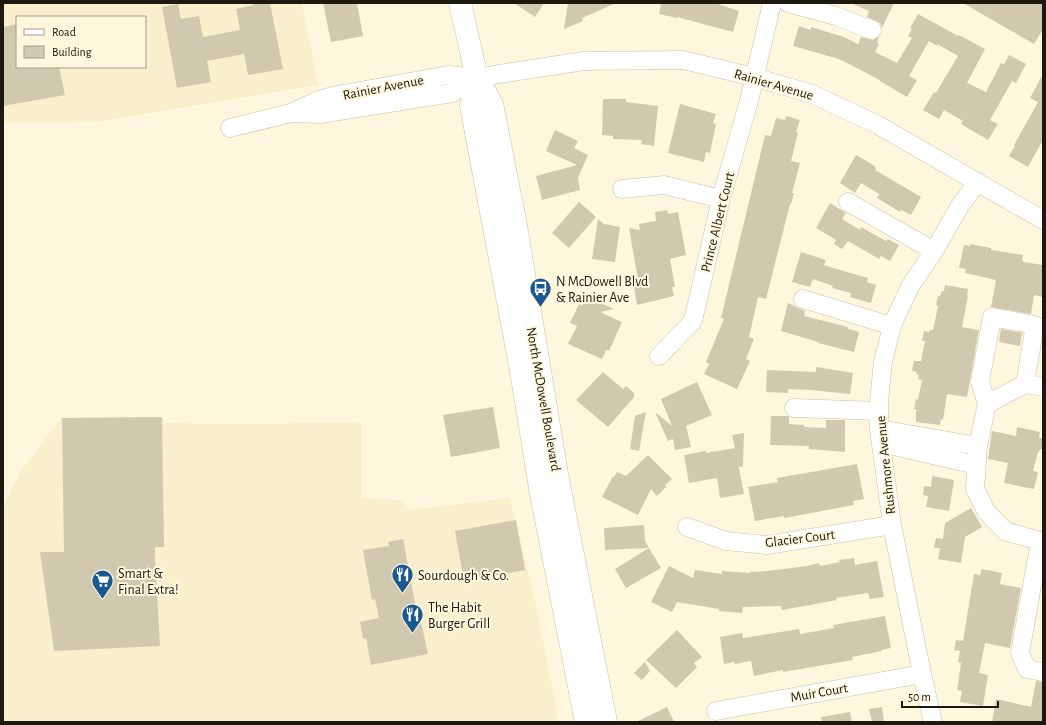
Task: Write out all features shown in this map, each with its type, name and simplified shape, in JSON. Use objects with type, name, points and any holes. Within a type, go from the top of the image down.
[{"type":"main road","name":"North McDowell Boulevard","points":[[460,3],[477,78],[492,104],[515,220],[557,474],[606,722]]},
{"type":"main road","name":"North McDowell Boulevard","points":[[477,78],[471,106],[519,358],[541,494],[586,722]]},
{"type":"street","name":"Prince Albert Court","points":[[659,356],[693,321],[721,199],[749,101],[772,3]]},
{"type":"street","points":[[788,3],[836,16],[872,30]]},
{"type":"street","name":"Rainier Avenue","points":[[230,128],[291,113],[316,100],[332,96],[440,76],[448,75],[477,78],[584,61],[683,60],[754,77],[818,96],[878,125],[1043,220]]},
{"type":"street","name":"Rushmore Avenue","points":[[933,722],[892,525],[880,436],[879,412],[883,361],[892,326],[911,286],[934,251],[961,204],[978,182]]},
{"type":"street","points":[[622,189],[664,185],[721,199]]},
{"type":"street","points":[[848,202],[934,251]]},
{"type":"street","points":[[803,299],[892,326]]},
{"type":"street","points":[[1024,384],[1035,325],[992,317],[980,382],[987,404],[978,446],[975,489],[986,511],[1005,531],[1041,542],[1020,653],[1027,669],[1043,672]]},
{"type":"street","points":[[987,404],[1024,384],[1043,387]]},
{"type":"street","points":[[794,408],[879,412]]},
{"type":"street","points":[[880,436],[978,446]]},
{"type":"street","points":[[880,436],[976,465]]},
{"type":"street","name":"Glacier Court","points":[[687,527],[726,541],[767,545],[892,525]]},
{"type":"street","name":"Muir Court","points":[[716,711],[922,674]]},
{"type":"shaded area","points":[[3,3],[302,3],[318,85],[98,122],[3,123]]},
{"type":"shaded area","points":[[163,417],[165,423],[252,424],[361,422],[361,498],[403,500],[409,510],[510,498],[533,590],[557,710],[557,722],[3,722],[3,506],[22,470],[61,418]]},
{"type":"building","points":[[253,3],[270,3],[283,69],[248,75],[244,54],[207,61],[211,82],[177,88],[162,7],[178,4],[181,19],[199,16],[203,37],[240,30],[236,9],[254,5]]},
{"type":"building","points":[[323,3],[357,3],[363,36],[331,42]]},
{"type":"building","points":[[514,3],[544,3],[535,17]]},
{"type":"building","points":[[568,3],[616,3],[582,18],[583,21],[564,29]]},
{"type":"building","points":[[661,3],[715,3],[739,11],[733,32],[677,17],[659,14]]},
{"type":"building","points":[[851,3],[894,3],[882,28],[880,23],[867,17],[869,11]]},
{"type":"building","points":[[963,3],[1043,3],[1043,29],[1034,44]]},
{"type":"building","points":[[918,14],[985,49],[967,83],[986,92],[1001,63],[1004,64],[1009,55],[1026,64],[1016,83],[1012,81],[990,120],[998,124],[988,140],[961,124],[963,121],[944,110],[939,119],[923,110],[934,92],[936,93],[958,56],[937,44],[937,46],[929,41],[909,76],[917,80],[907,97],[880,80],[839,59],[793,46],[799,26],[811,30],[811,27],[844,37],[858,44],[861,37],[873,40],[879,37],[877,42],[879,44],[875,52],[897,63],[912,38],[908,36],[912,29],[910,28]]},
{"type":"building","points":[[16,24],[16,68],[59,68],[65,95],[3,106],[3,27]]},
{"type":"building","points":[[1043,74],[1043,140],[1028,167],[1009,156],[1038,102],[1030,98]]},
{"type":"building","points":[[603,99],[626,99],[626,102],[658,106],[654,146],[641,144],[642,140],[613,139],[613,136],[602,135]]},
{"type":"building","points":[[680,104],[716,114],[713,123],[716,124],[710,153],[706,152],[704,162],[668,153]]},
{"type":"building","points":[[786,116],[800,120],[796,132],[798,133],[791,161],[800,163],[792,193],[794,193],[766,299],[758,297],[749,337],[754,339],[746,359],[750,361],[737,389],[704,374],[709,364],[706,362],[724,319],[721,318],[765,135],[771,136],[776,118],[785,120]]},
{"type":"building","points":[[555,130],[578,141],[574,148],[588,155],[578,178],[580,190],[542,200],[536,176],[577,165],[546,151]]},
{"type":"building","points":[[856,155],[873,165],[876,168],[875,170],[921,197],[911,215],[901,210],[900,212],[877,198],[879,194],[861,183],[855,193],[840,183]]},
{"type":"building","points":[[579,202],[596,217],[569,248],[552,233]]},
{"type":"building","points":[[830,203],[846,213],[842,219],[860,230],[861,227],[886,241],[888,239],[899,245],[890,261],[881,256],[879,259],[848,241],[842,249],[834,244],[836,240],[816,228]]},
{"type":"building","points":[[667,210],[668,214],[678,212],[686,255],[670,259],[675,287],[672,287],[674,296],[637,305],[633,281],[638,280],[629,228],[640,230],[639,224],[656,221],[655,212]]},
{"type":"building","points":[[598,219],[604,224],[620,227],[615,262],[592,259]]},
{"type":"building","points":[[970,244],[991,248],[991,250],[1023,255],[1022,260],[1024,262],[1043,265],[1043,297],[1034,295],[1031,314],[991,307],[996,280],[965,273],[966,269],[959,268],[964,245],[970,246]]},
{"type":"building","points":[[801,252],[826,260],[824,265],[868,278],[867,282],[876,285],[871,303],[850,297],[851,293],[832,288],[833,286],[813,279],[810,287],[792,282]]},
{"type":"building","points":[[945,285],[968,289],[962,327],[979,330],[967,397],[947,394],[943,420],[941,419],[940,425],[916,422],[916,409],[914,409],[916,399],[918,400],[922,380],[918,379],[919,375],[916,374],[917,372],[912,371],[914,361],[921,361],[925,341],[922,341],[924,331],[929,332],[930,330],[933,330],[938,306],[936,305],[938,296],[940,296],[942,291],[944,291]]},
{"type":"building","points":[[589,298],[614,309],[600,312],[622,322],[609,351],[606,350],[602,359],[568,344],[577,326],[570,323],[579,304],[582,306],[585,299],[588,300]]},
{"type":"building","points":[[788,303],[805,311],[804,316],[848,327],[848,329],[859,332],[854,352],[818,343],[781,331]]},
{"type":"building","points":[[1001,329],[1022,333],[1020,346],[999,342]]},
{"type":"building","points":[[816,367],[853,373],[850,394],[788,389],[788,393],[766,392],[767,370],[816,372]]},
{"type":"building","points":[[603,372],[623,389],[626,386],[634,393],[634,397],[608,427],[576,400]]},
{"type":"building","points":[[697,382],[712,415],[686,426],[691,447],[675,450],[673,439],[668,441],[655,412],[672,426],[661,399]]},
{"type":"building","points":[[493,407],[500,448],[451,457],[443,415]]},
{"type":"building","points":[[646,412],[639,451],[630,449],[635,416]]},
{"type":"building","points":[[771,416],[788,416],[789,424],[804,425],[804,427],[826,428],[826,420],[845,420],[845,452],[809,449],[809,446],[770,445]]},
{"type":"building","points":[[162,417],[164,547],[155,547],[160,646],[54,651],[40,552],[64,552],[62,418]]},
{"type":"building","points":[[1017,427],[1040,432],[1039,438],[1043,438],[1043,450],[1040,449],[1038,452],[1033,471],[1038,472],[1034,489],[1004,483],[1008,463],[988,459],[992,431],[1016,436]]},
{"type":"building","points":[[744,433],[743,466],[739,467],[732,435]]},
{"type":"building","points":[[735,448],[744,494],[720,498],[717,478],[689,483],[684,455]]},
{"type":"building","points":[[648,455],[672,479],[665,485],[666,487],[657,496],[651,489],[638,515],[602,497],[613,476],[614,477],[617,472],[626,476]]},
{"type":"building","points":[[857,464],[864,499],[853,501],[854,505],[784,518],[784,516],[755,521],[748,487],[778,482],[777,478]]},
{"type":"building","points":[[932,476],[954,480],[949,511],[926,507],[928,496],[923,495],[924,486],[931,487]]},
{"type":"building","points":[[971,508],[982,527],[965,537],[961,563],[938,559],[940,548],[934,548],[936,538],[943,539],[945,523]]},
{"type":"building","points":[[516,520],[525,570],[464,581],[455,531]]},
{"type":"building","points":[[644,525],[645,541],[649,548],[605,550],[604,528]]},
{"type":"building","points":[[403,539],[417,614],[419,613],[428,654],[371,665],[366,638],[363,639],[360,622],[379,618],[375,599],[372,600],[363,550],[389,546],[388,542]]},
{"type":"building","points":[[649,548],[661,568],[626,588],[615,569]]},
{"type":"building","points":[[854,558],[855,565],[877,561],[884,597],[870,599],[868,593],[836,598],[837,600],[782,610],[781,606],[743,607],[742,613],[719,611],[719,609],[677,602],[672,612],[651,602],[669,566],[693,578],[695,570],[722,574],[722,571],[750,573],[807,566],[819,563],[820,566],[840,562],[839,560]]},
{"type":"building","points":[[982,569],[1002,573],[1000,584],[1021,588],[1010,648],[985,643],[979,673],[988,675],[983,706],[960,702],[962,691],[957,690],[961,663],[958,662],[960,651],[954,650],[956,640],[963,641],[974,574],[980,575]]},
{"type":"building","points":[[885,616],[891,648],[852,657],[853,660],[783,672],[783,670],[754,676],[751,661],[735,664],[734,662],[724,664],[720,637],[742,633],[743,638],[799,629],[800,634],[834,628],[833,625]]},
{"type":"building","points":[[677,630],[702,657],[694,663],[697,667],[676,688],[646,660]]},
{"type":"building","points":[[645,662],[650,671],[642,680],[634,673]]},
{"type":"building","points":[[1036,681],[1043,682],[1043,722],[992,722],[996,699],[1031,707]]},
{"type":"building","points":[[667,707],[674,722],[636,722]]},
{"type":"building","points":[[882,707],[884,722],[872,722],[869,709]]},
{"type":"building","points":[[850,712],[852,722],[822,722],[821,717]]},
{"type":"place","name":"N McDowell Blvd & Rainier Ave","points":[[541,308]]},
{"type":"place","name":"Sourdough & Co.","points":[[402,594]]},
{"type":"place","name":"Smart & Final Extra!","points":[[102,600]]},
{"type":"place","name":"The Habit Burger Grill","points":[[413,634]]}]
